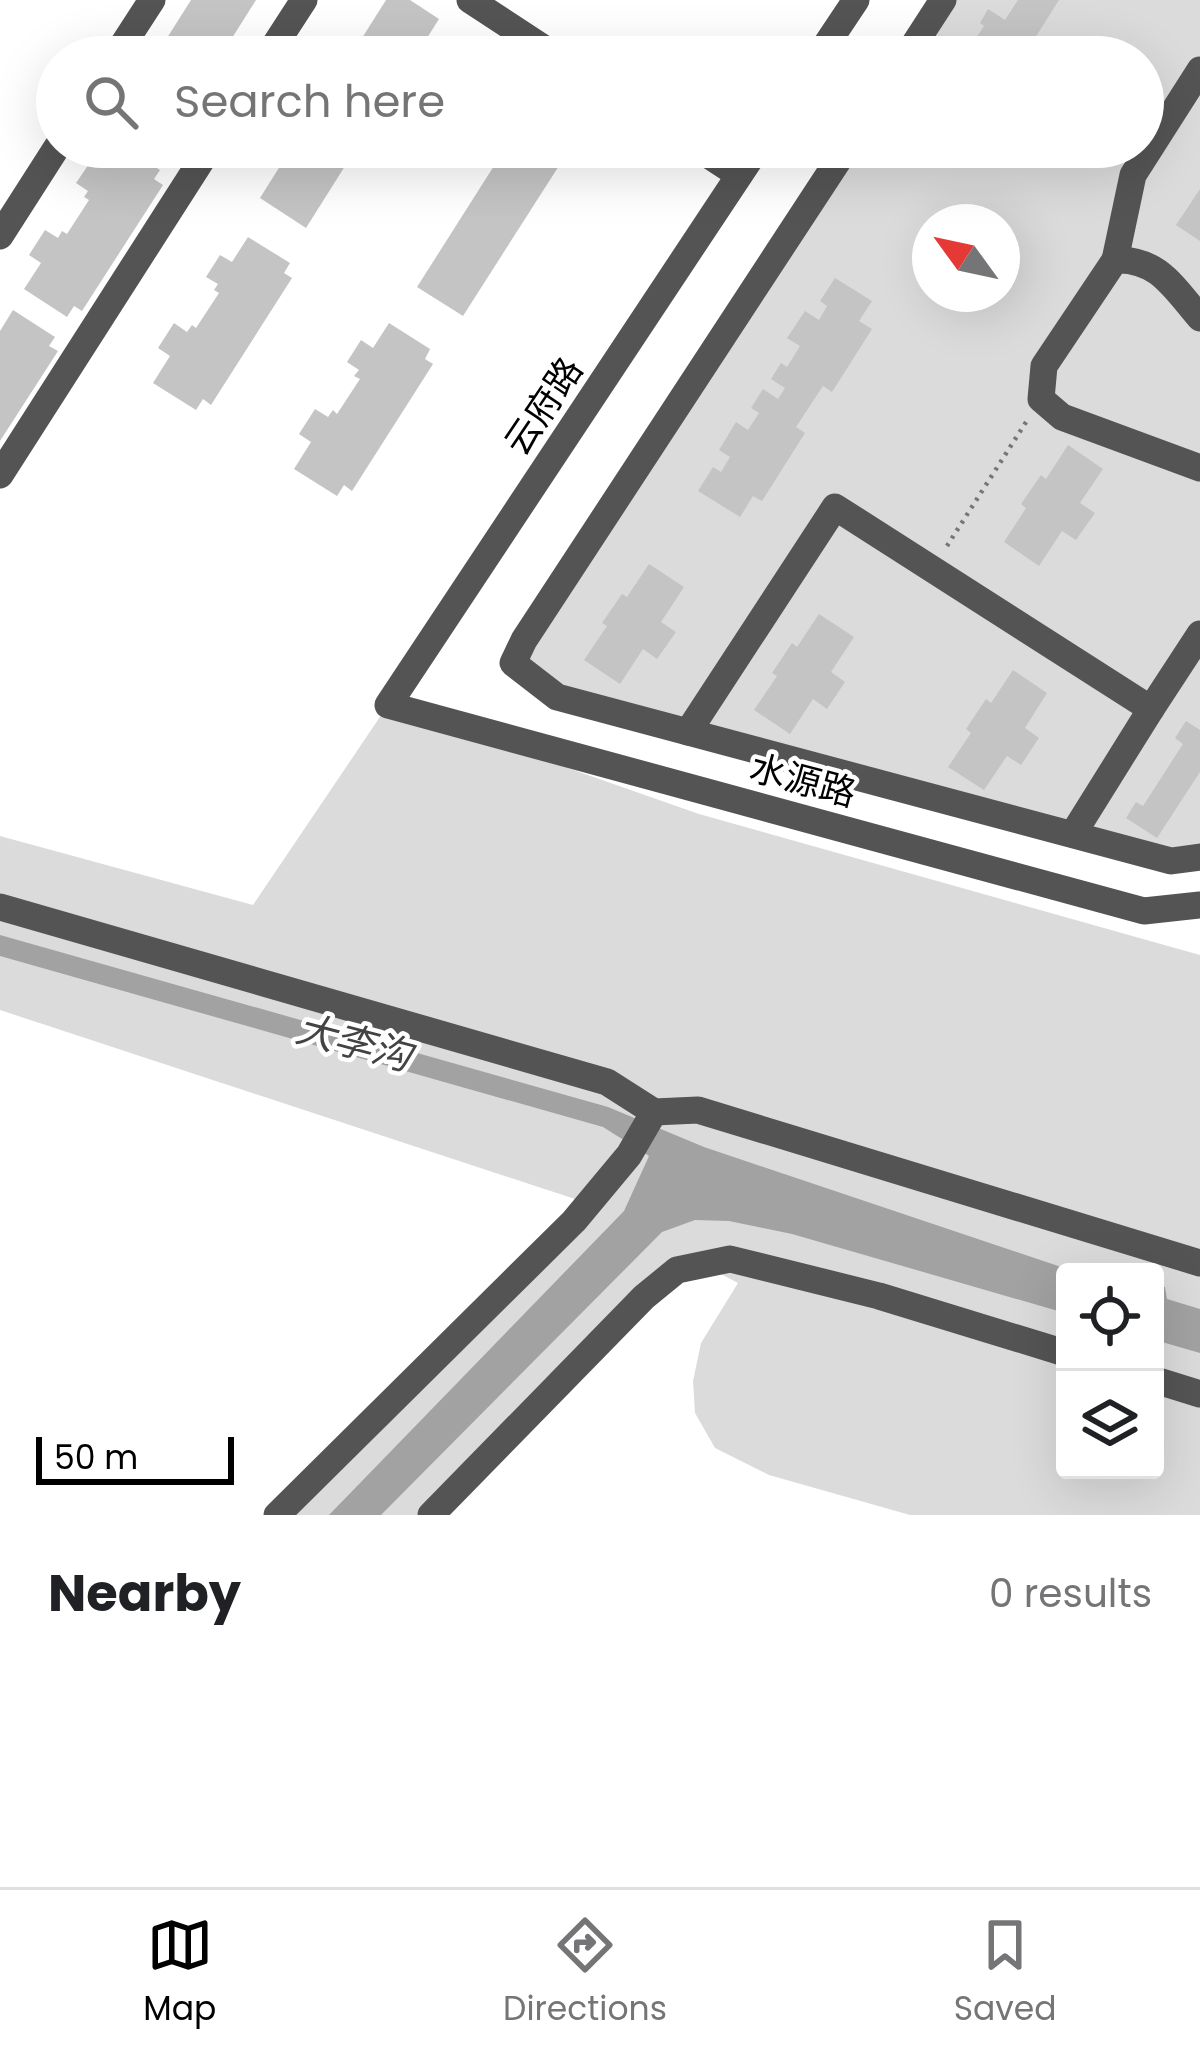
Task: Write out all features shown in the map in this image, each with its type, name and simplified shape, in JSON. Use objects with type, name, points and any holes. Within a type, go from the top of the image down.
[{"type":"street","points":[[129,36],[152,0]]},
{"type":"street","points":[[281,36],[304,0]]},
{"type":"street","points":[[470,0],[525,36]]},
{"type":"street","points":[[832,36],[856,0]]},
{"type":"street","points":[[920,36],[943,0]]},
{"type":"street","points":[[1164,126],[1200,70]]},
{"type":"street","points":[[0,236],[44,168]]},
{"type":"street","points":[[0,475],[197,168]]},
{"type":"street","points":[[727,168],[739,176]]},
{"type":"street","name":"云府路","points":[[388,705],[744,168]]},
{"type":"street","points":[[833,168],[513,663],[557,698],[1171,861],[1200,856]]},
{"type":"street","points":[[1137,168],[1114,260],[1044,366],[1041,400],[1062,417],[1200,468]]},
{"type":"street","points":[[1114,260],[1133,259],[1158,268],[1200,319]]},
{"type":"street","points":[[688,732],[835,507],[1151,709]]},
{"type":"street","points":[[1073,835],[1200,634]]},
{"type":"street","name":"水源路","points":[[388,705],[1144,910],[1200,905]]},
{"type":"street","points":[[0,907],[607,1082],[652,1116],[698,1110],[1200,1263]]},
{"type":"street","points":[[277,1515],[557,1238],[629,1155],[652,1116]]},
{"type":"street","points":[[431,1515],[677,1270],[730,1259],[879,1296],[1056,1350]]},
{"type":"street","points":[[1164,1383],[1200,1394]]},
{"type":"path","points":[[932,569],[1041,400]]},
{"type":"shaded area","points":[[944,0],[1200,0],[1200,857],[557,697],[513,663],[835,168],[1164,168],[1164,36],[921,36]]},
{"type":"shaded area","points":[[388,705],[699,814],[1200,955],[1200,1515],[910,1515],[769,1475],[715,1448],[695,1413],[693,1381],[701,1343],[738,1283],[700,1263],[677,1270],[431,1515],[277,1515],[557,1238],[575,1199],[0,1010],[0,836],[253,905]]},
{"type":"water","name":"大李沟","points":[[0,935],[608,1107],[704,1147],[1056,1265],[1056,1310],[792,1234],[729,1221],[695,1220],[662,1232],[381,1515],[329,1515],[624,1211],[649,1156],[603,1127],[0,956]]},
{"type":"water","points":[[1164,1287],[1167,1299],[1200,1309],[1200,1353],[1164,1343]]},
{"type":"building","points":[[191,0],[256,0],[233,36],[168,36]]},
{"type":"building","points":[[386,0],[410,0],[439,19],[428,36],[363,36]]},
{"type":"building","points":[[1018,0],[1059,0],[1036,36],[978,36],[988,9],[1005,20]]},
{"type":"building","points":[[86,168],[157,168],[154,179],[163,185],[82,311],[74,306],[67,317],[24,289],[41,263],[29,255],[45,230],[58,238],[62,231],[67,234],[89,200],[84,197],[88,191],[76,183]]},
{"type":"building","points":[[279,168],[344,168],[306,228],[260,198]]},
{"type":"building","points":[[493,168],[558,168],[463,316],[417,287]]},
{"type":"building","points":[[1200,189],[1200,241],[1176,225]]},
{"type":"building","points":[[248,237],[290,263],[284,273],[292,278],[211,405],[203,399],[196,410],[153,383],[170,356],[158,348],[174,323],[187,332],[192,325],[196,328],[219,293],[214,290],[218,284],[206,277],[220,255],[232,262]]},
{"type":"building","points":[[835,278],[872,301],[859,321],[872,329],[832,392],[823,386],[796,427],[805,433],[762,501],[753,496],[740,517],[698,491],[713,467],[721,472],[730,457],[719,450],[736,422],[748,430],[759,413],[751,408],[763,389],[778,399],[785,388],[771,379],[781,363],[787,367],[800,346],[787,338],[805,311],[819,320],[827,306],[820,301]]},
{"type":"building","points":[[13,310],[55,337],[49,346],[58,351],[0,441],[0,331]]},
{"type":"building","points":[[389,323],[430,349],[425,359],[433,364],[352,491],[344,485],[337,496],[294,469],[311,442],[299,434],[315,409],[328,417],[333,410],[337,414],[360,379],[354,376],[359,370],[347,362],[361,340],[373,348]]},
{"type":"building","points":[[1068,445],[1103,469],[1080,503],[1095,513],[1076,540],[1062,531],[1039,566],[1004,542],[1026,508],[1021,504],[1041,475],[1046,479]]},
{"type":"building","points":[[649,564],[684,587],[661,622],[676,632],[657,659],[643,649],[620,684],[584,660],[607,626],[602,623]]},
{"type":"building","points":[[819,614],[854,637],[831,672],[845,682],[827,709],[813,699],[790,734],[754,710],[792,643],[797,647]]},
{"type":"building","points":[[1013,670],[1047,693],[1025,728],[1039,738],[1021,765],[1007,756],[984,790],[948,767],[986,699],[991,703]]},
{"type":"building","points":[[1186,721],[1200,730],[1200,772],[1157,838],[1126,818],[1136,802],[1143,806],[1183,744],[1175,738]]}]
